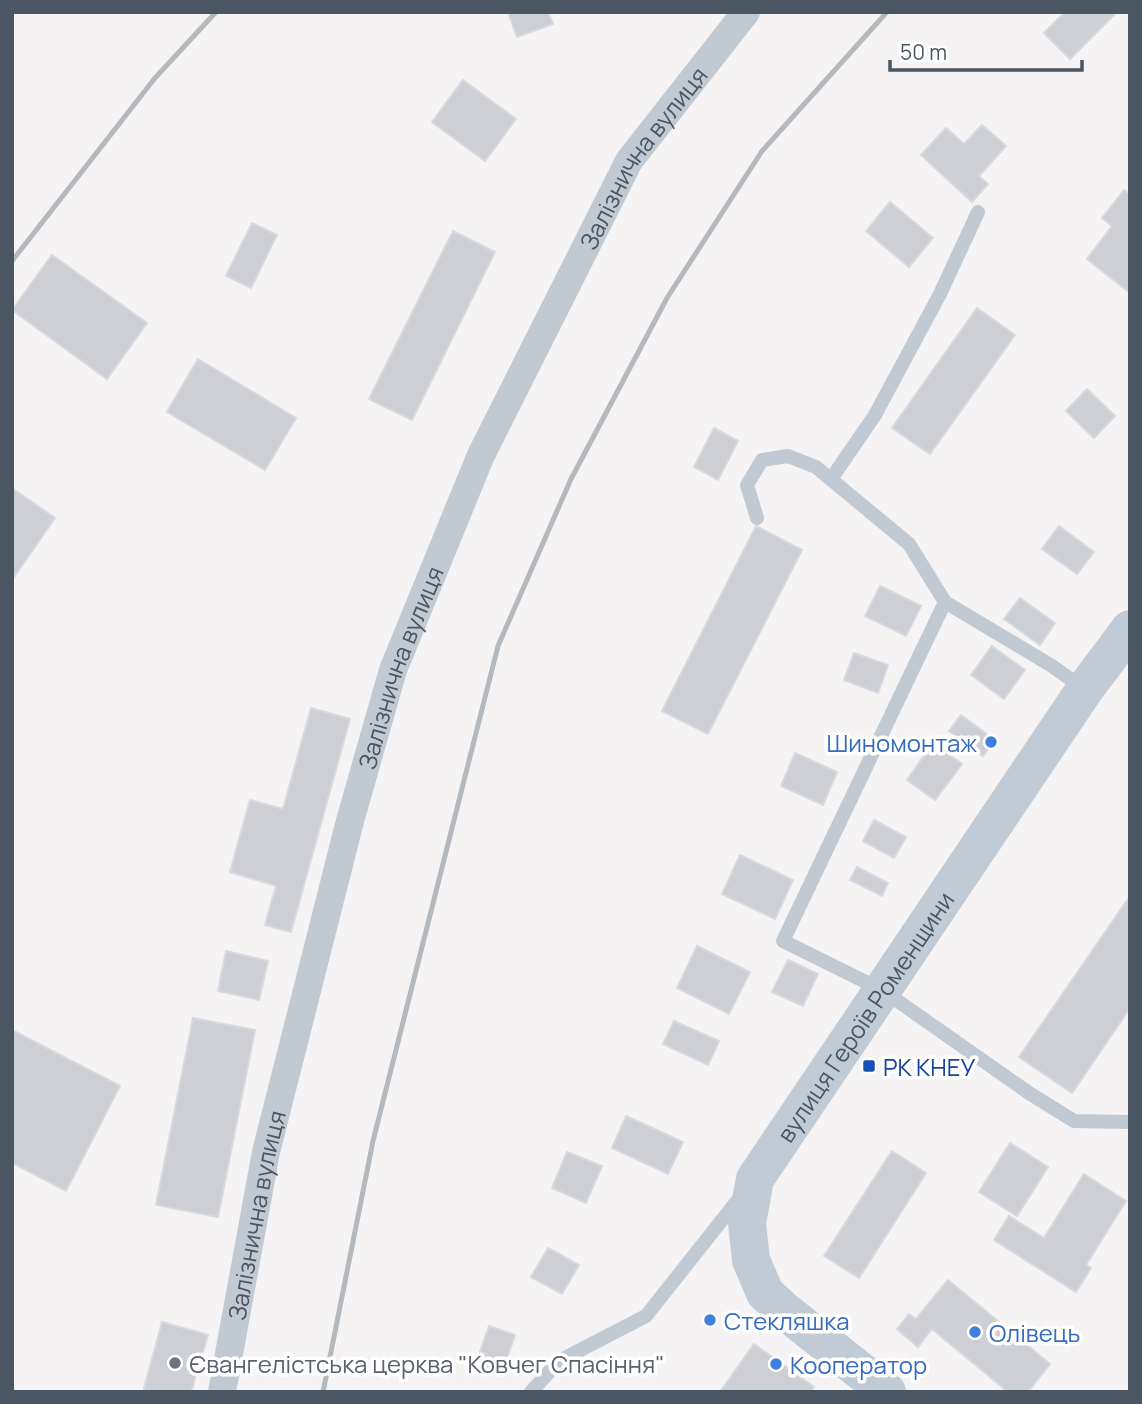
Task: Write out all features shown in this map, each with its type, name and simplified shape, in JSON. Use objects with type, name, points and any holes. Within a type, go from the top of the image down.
[{"type":"street","name":"Залізнична вулиця","points":[[222,1392],[266,1152],[350,821],[393,670],[481,456],[629,161],[746,12]]},
{"type":"street","name":"вулиця Героїв Роменщини","points":[[887,1392],[765,1293],[751,1260],[747,1223],[755,1179],[1085,689],[1130,629]]},
{"type":"lane","points":[[831,479],[881,404],[940,294],[978,212]]},
{"type":"lane","points":[[757,518],[747,485],[762,460],[788,456],[816,467],[909,544],[945,602],[1052,666],[1085,689]]},
{"type":"lane","points":[[945,602],[783,942],[882,990],[1028,1093],[1074,1121],[1130,1122]]},
{"type":"lane","points":[[531,1392],[559,1361],[646,1316],[755,1179]]},
{"type":"building","points":[[508,12],[548,12],[553,24],[517,37]]},
{"type":"building","points":[[1065,12],[1117,12],[1070,59],[1044,33]]},
{"type":"building","points":[[463,80],[516,119],[485,161],[432,122]]},
{"type":"building","points":[[982,125],[1006,146],[979,176],[988,184],[972,202],[921,155],[946,128],[964,144]]},
{"type":"building","points":[[1124,190],[1130,194],[1130,293],[1087,259],[1112,226],[1102,218]]},
{"type":"building","points":[[890,202],[933,238],[909,267],[866,231]]},
{"type":"building","points":[[252,223],[277,235],[251,288],[226,276]]},
{"type":"building","points":[[453,231],[495,252],[412,420],[369,399]]},
{"type":"building","points":[[52,255],[147,323],[107,379],[12,310]]},
{"type":"building","points":[[977,308],[1015,335],[930,454],[892,428]]},
{"type":"building","points":[[198,359],[296,418],[265,470],[167,412]]},
{"type":"building","points":[[1087,389],[1115,416],[1094,438],[1066,411]]},
{"type":"building","points":[[714,428],[738,441],[718,480],[694,467]]},
{"type":"building","points":[[12,488],[55,518],[12,580]]},
{"type":"building","points":[[756,526],[802,550],[708,734],[662,711]]},
{"type":"building","points":[[1059,526],[1094,552],[1077,574],[1042,549]]},
{"type":"building","points":[[880,586],[921,606],[906,636],[865,616]]},
{"type":"building","points":[[1020,598],[1055,623],[1040,645],[1004,619]]},
{"type":"building","points":[[992,646],[1025,670],[1004,699],[971,675]]},
{"type":"building","points":[[854,653],[888,665],[878,693],[844,680]]},
{"type":"building","points":[[311,708],[350,719],[291,932],[265,925],[276,886],[230,872],[250,800],[283,809]]},
{"type":"building","points":[[961,715],[995,740],[983,756],[949,731]]},
{"type":"building","points":[[933,743],[962,764],[935,800],[907,780]]},
{"type":"building","points":[[795,753],[837,772],[823,805],[781,786]]},
{"type":"building","points":[[874,820],[906,837],[894,858],[863,841]]},
{"type":"building","points":[[740,855],[793,880],[775,919],[722,894]]},
{"type":"building","points":[[857,867],[888,883],[882,896],[850,880]]},
{"type":"building","points":[[1130,896],[1130,1008],[1072,1093],[1019,1057]]},
{"type":"building","points":[[697,946],[750,972],[729,1014],[677,988]]},
{"type":"building","points":[[226,951],[268,961],[259,1000],[218,991]]},
{"type":"building","points":[[788,960],[818,974],[803,1006],[772,992]]},
{"type":"building","points":[[193,1018],[255,1030],[218,1217],[156,1205]]},
{"type":"building","points":[[674,1021],[719,1041],[708,1065],[663,1044]]},
{"type":"building","points":[[12,1030],[120,1086],[66,1191],[12,1163]]},
{"type":"building","points":[[626,1116],[683,1142],[668,1174],[612,1148]]},
{"type":"building","points":[[1010,1143],[1048,1167],[1017,1216],[979,1192]]},
{"type":"building","points":[[892,1151],[926,1173],[859,1278],[824,1256]]},
{"type":"building","points":[[567,1152],[602,1166],[586,1203],[552,1188]]},
{"type":"building","points":[[1084,1174],[1126,1201],[1086,1265],[1091,1268],[1076,1292],[994,1240],[1009,1216],[1044,1238]]},
{"type":"building","points":[[548,1248],[579,1265],[562,1294],[531,1277]]},
{"type":"building","points":[[948,1280],[1050,1364],[1028,1392],[1008,1392],[932,1329],[918,1347],[897,1329],[909,1314],[916,1319]]},
{"type":"building","name":"Євангелістська церква \"Ковчег Спасіння\"","points":[[162,1322],[208,1335],[191,1392],[143,1392]]},
{"type":"building","points":[[489,1326],[515,1335],[501,1375],[475,1366]]},
{"type":"building","points":[[754,1344],[814,1387],[810,1392],[720,1392]]},
{"type":"railway","points":[[12,261],[155,78],[216,12]]},
{"type":"railway","points":[[323,1392],[373,1141],[498,646],[571,479],[667,298],[762,151],[887,12]]},
{"type":"place","name":"Шиномонтаж","points":[[991,742]]},
{"type":"place","name":"РК КНЕУ","points":[[869,1066]]},
{"type":"place","name":"Стекляшка","points":[[710,1320]]},
{"type":"place","name":"Олівець","points":[[975,1332]]},
{"type":"place","name":"Євангелістська церква \"Ковчег Спасіння\"","points":[[175,1363]]},
{"type":"place","name":"Кооператор","points":[[776,1364]]}]
